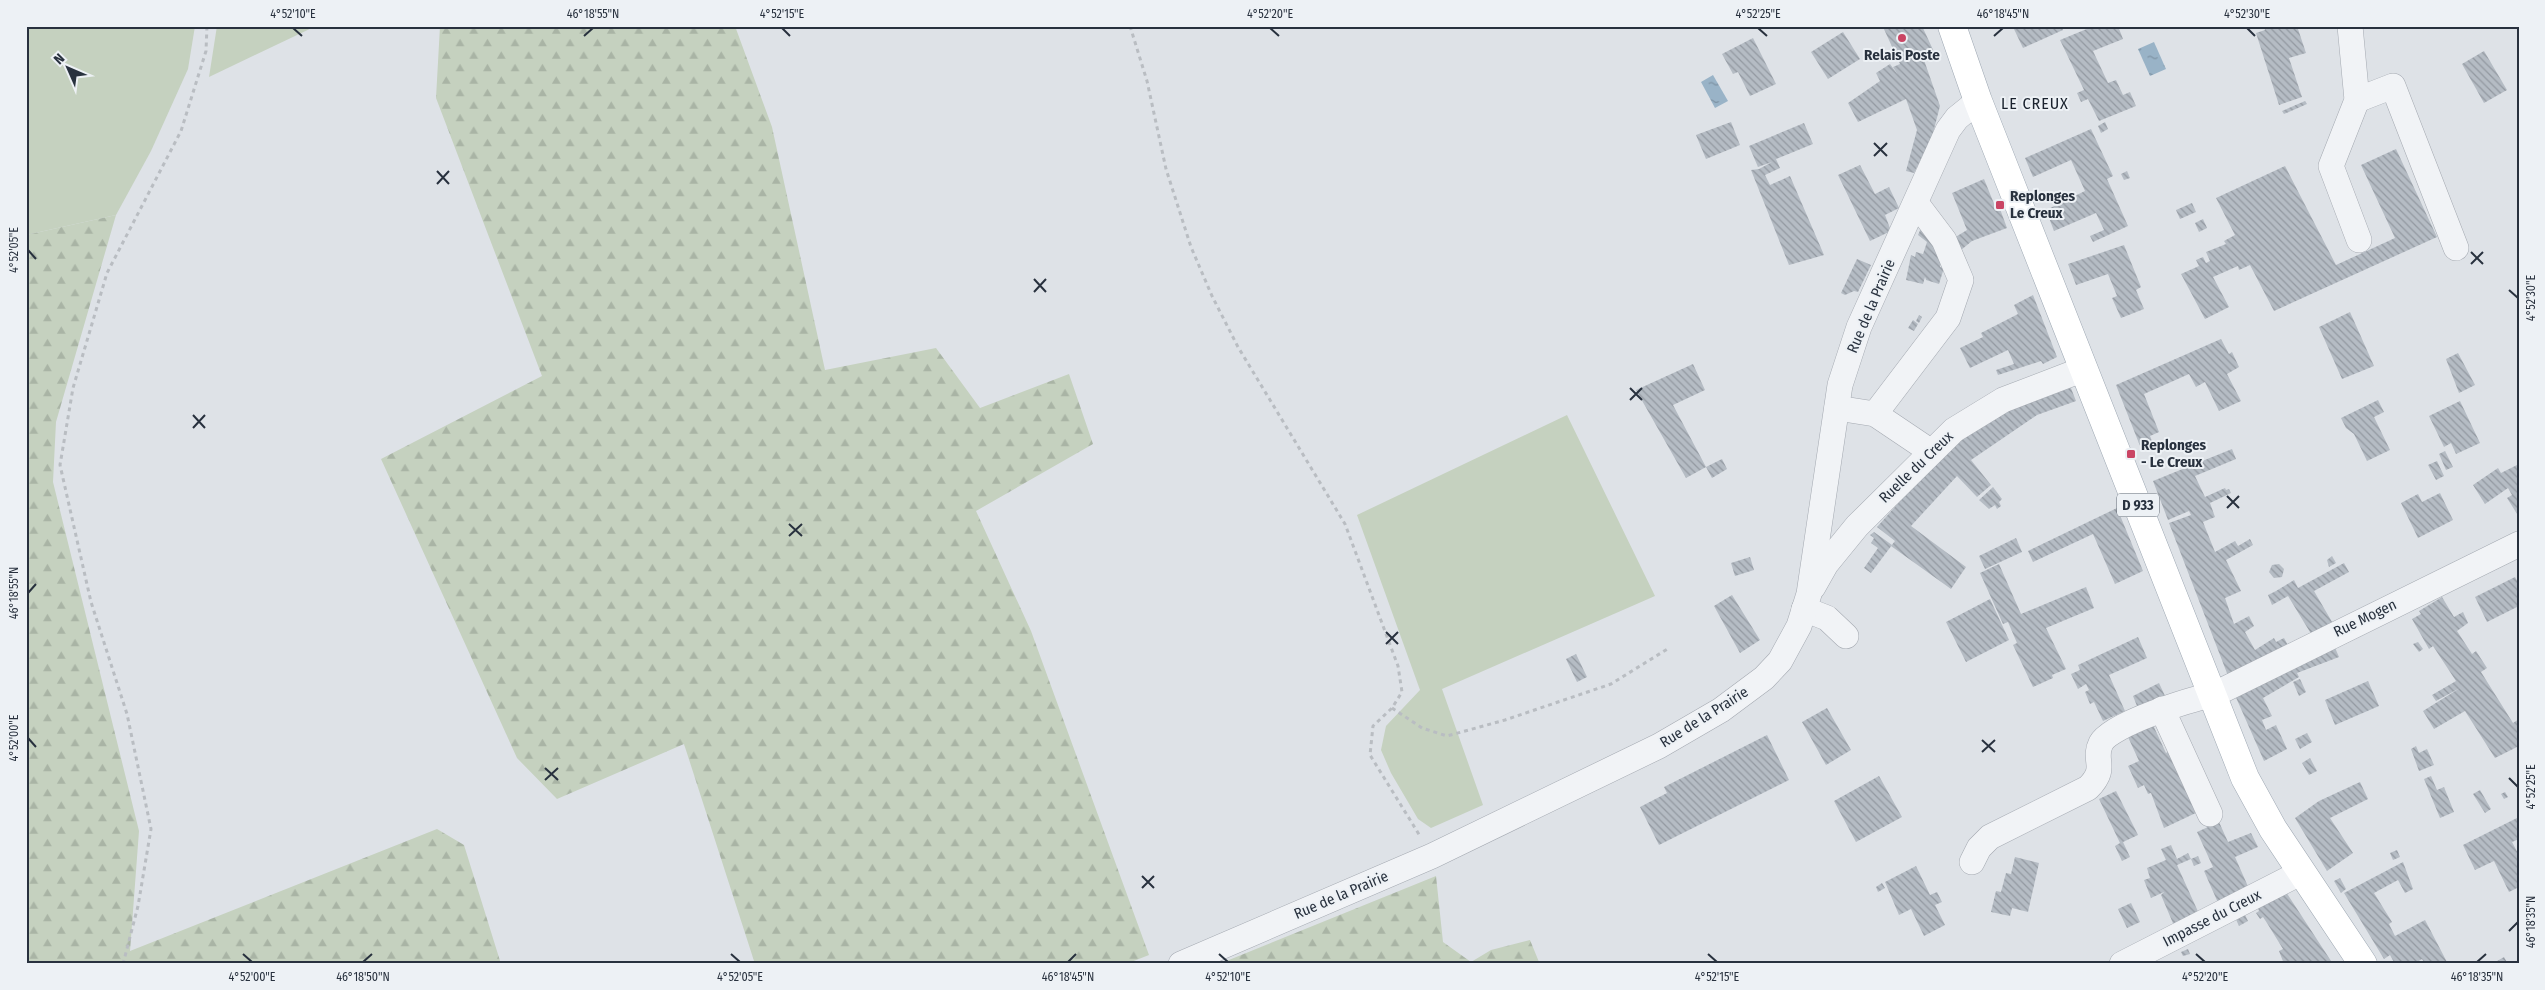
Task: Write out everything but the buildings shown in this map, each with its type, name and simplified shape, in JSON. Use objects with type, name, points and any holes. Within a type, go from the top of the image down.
[{"type":"main road","name":"D 933","points":[[1952,26],[1978,101],[2245,778],[2273,829],[2363,964]]},
{"type":"street","points":[[2350,26],[2358,100],[2331,166],[2359,240]]},
{"type":"street","points":[[2358,100],[2393,86],[2456,248]]},
{"type":"street","name":"Rue de la Prairie","points":[[1180,964],[1432,856],[1659,746],[1721,710],[1764,678],[1780,661],[1799,626],[1806,601],[1823,506],[1840,385],[1859,327],[1948,130],[1956,118],[1978,101]]},
{"type":"street","points":[[1876,414],[1948,318],[1961,280],[1944,240],[1916,202]]},
{"type":"street","name":"Ruelle du Creux","points":[[1806,601],[1826,564],[1857,526],[1930,451],[1954,430],[1982,411],[2036,385],[2084,369]]},
{"type":"street","points":[[1837,408],[1876,414],[1930,451]]},
{"type":"street","points":[[1823,506],[1857,526]]},
{"type":"street","name":"Rue Mogen","points":[[1972,862],[1979,848],[1990,837],[2088,788],[2097,779],[2101,768],[2098,752],[2101,742],[2110,734],[2162,709],[2212,695],[2519,544]]},
{"type":"street","points":[[1806,601],[1846,636]]},
{"type":"street","points":[[2162,709],[2210,814]]},
{"type":"street","name":"Impasse du Creux","points":[[2122,964],[2302,872]]},
{"type":"path","points":[[124,964],[138,906],[150,829],[127,714],[92,602],[60,465],[73,388],[107,273],[181,131],[206,51],[207,26]]},
{"type":"path","points":[[1130,26],[1146,81],[1166,169],[1191,247],[1212,296],[1238,347],[1345,524],[1398,666],[1402,692],[1392,708],[1373,726],[1370,755],[1432,856]]},
{"type":"path","points":[[1392,708],[1422,728],[1446,736],[1505,720],[1611,684],[1669,648]]},
{"type":"green space","points":[[26,26],[195,26],[188,69],[151,151],[116,215],[26,235]]},
{"type":"green space","points":[[217,26],[316,26],[209,77]]},
{"type":"green space","points":[[440,26],[735,26],[772,127],[825,370],[936,348],[980,408],[1069,374],[1093,444],[976,511],[1031,631],[1149,955],[1126,964],[755,964],[684,744],[557,799],[517,758],[381,459],[542,376],[436,98]]},
{"type":"green space","points":[[116,215],[56,422],[53,482],[139,831],[130,951],[437,829],[464,845],[501,964],[26,964],[26,235]]},
{"type":"green space","points":[[1567,415],[1655,596],[1442,689],[1483,805],[1431,828],[1418,819],[1391,773],[1381,750],[1386,726],[1420,690],[1357,515]]},
{"type":"green space","points":[[1436,876],[1443,942],[1471,962],[1491,950],[1530,940],[1539,962],[1219,964]]},
{"type":"water","points":[[2154,42],[2166,69],[2150,76],[2138,49]]},
{"type":"water","points":[[1713,75],[1728,101],[1715,108],[1701,82]]},
{"type":"place","name":"Relais Poste","points":[[1902,38]]},
{"type":"place","name":"Replonges Le Creux","points":[[2000,205]]},
{"type":"place","name":"Replonges - Le Creux","points":[[2131,454]]},
{"type":"district","name":"LE CREUX","points":[[2035,103]]}]
